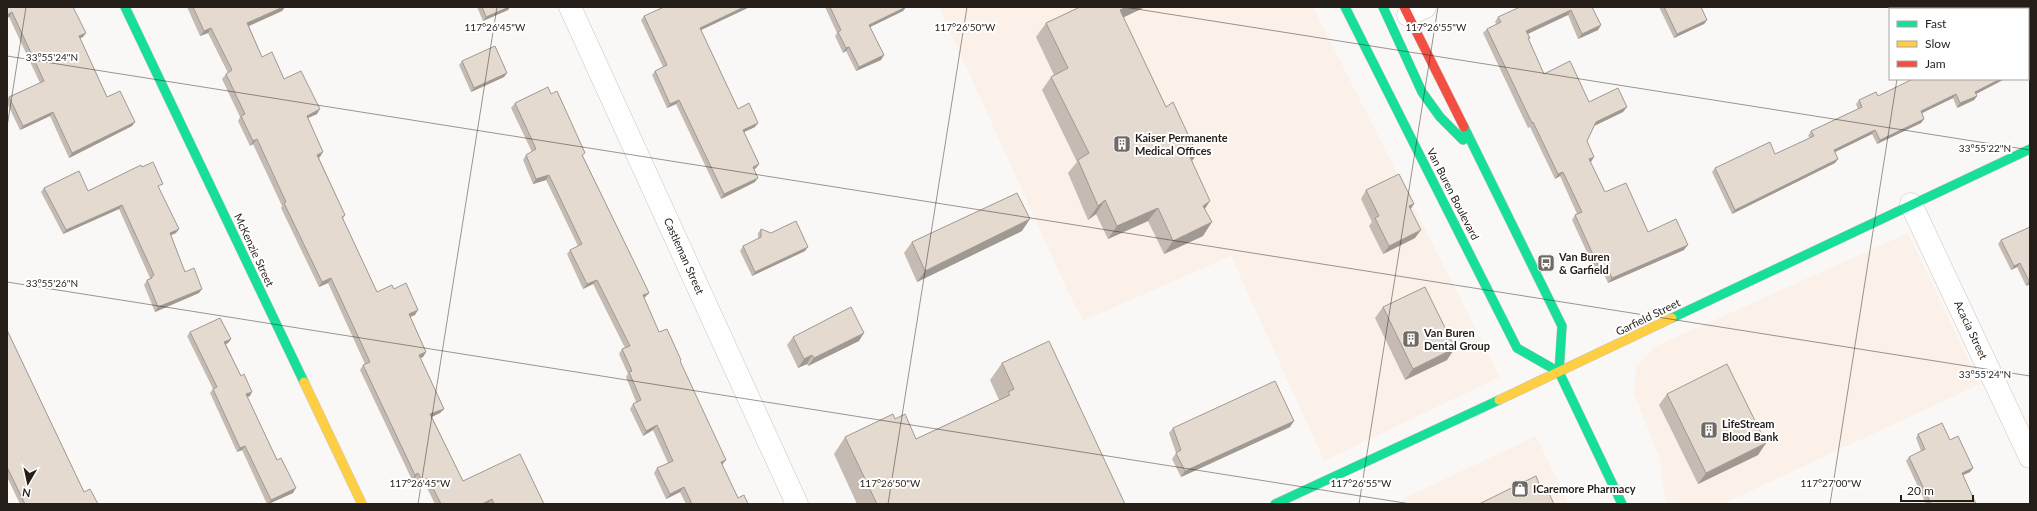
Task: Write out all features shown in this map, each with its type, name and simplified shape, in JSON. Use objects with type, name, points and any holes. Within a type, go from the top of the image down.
[{"type":"street","name":"McKenzie Street","points":[[125,7],[362,504]]},
{"type":"street","name":"Castleman Street","points":[[570,7],[797,504]]},
{"type":"street","name":"Van Buren Boulevard","points":[[1345,7],[1517,348],[1559,372]]},
{"type":"street","points":[[1383,7],[1422,92],[1440,117],[1477,154]]},
{"type":"street","points":[[1413,10],[1477,154],[1562,326],[1559,372],[1622,504]]},
{"type":"street","name":"Garfield Street","points":[[1275,504],[1559,372],[1911,204],[2030,150]]},
{"type":"street","name":"Acacia Street","points":[[1911,204],[2030,456]]},
{"type":"shaded area","points":[[939,7],[1313,7],[1500,377],[1324,461],[1231,256],[1083,321],[1068,292]]},
{"type":"shaded area","points":[[1908,233],[1980,384],[1723,504],[1666,504],[1660,460],[1634,393],[1636,367],[1654,347]]},
{"type":"shaded area","points":[[1536,436],[1569,504],[1405,504],[1402,499]]},
{"type":"building","points":[[7,7],[73,7],[86,33],[79,36],[107,97],[120,91],[135,122],[72,153],[53,112],[23,126],[9,97],[44,81],[12,12],[7,15]]},
{"type":"building","points":[[193,7],[283,7],[247,23],[262,57],[272,52],[284,79],[301,71],[320,109],[307,116],[323,152],[317,155],[345,215],[342,217],[377,292],[392,285],[394,289],[406,283],[418,310],[409,314],[426,352],[419,355],[444,409],[430,414],[463,481],[520,454],[544,504],[494,504],[492,499],[482,504],[441,504],[428,478],[422,480],[418,473],[415,475],[363,365],[370,362],[331,278],[322,282],[284,203],[286,202],[257,139],[253,141],[241,116],[245,114],[226,74],[232,70],[211,28],[204,31]]},
{"type":"building","points":[[482,7],[509,7],[486,17]]},
{"type":"building","points":[[664,7],[744,7],[700,28],[738,109],[749,103],[758,123],[743,130],[759,164],[753,167],[758,178],[724,194],[679,100],[670,104],[655,71],[667,65],[644,16]]},
{"type":"building","points":[[830,7],[906,7],[869,25],[884,55],[859,67],[849,47],[846,48],[838,32],[841,30]]},
{"type":"building","name":"Kaiser Permanente Medical Offices","points":[[1080,7],[1126,7],[1120,10],[1166,107],[1173,102],[1197,154],[1190,157],[1210,201],[1203,206],[1212,222],[1173,241],[1158,208],[1117,226],[1105,200],[1098,206],[1078,160],[1089,153],[1051,77],[1068,68],[1046,23]]},
{"type":"building","points":[[1520,7],[1592,7],[1601,25],[1582,34],[1571,10],[1526,31],[1530,38],[1528,38],[1544,74],[1570,61],[1589,102],[1618,88],[1627,107],[1596,122],[1587,141],[1594,157],[1589,159],[1605,192],[1626,183],[1648,232],[1676,219],[1688,245],[1612,278],[1608,269],[1601,272],[1575,215],[1582,212],[1563,172],[1558,174],[1487,29],[1501,22],[1498,17]]},
{"type":"building","points":[[1664,7],[1701,7],[1707,20],[1677,34]]},
{"type":"building","points":[[2030,20],[2030,65],[2029,65]]},
{"type":"building","points":[[495,46],[507,73],[474,88],[462,61]]},
{"type":"building","points":[[1911,80],[1998,80],[1975,92],[1977,96],[1960,103],[1956,94],[1921,111],[1924,119],[1880,140],[1875,130],[1834,150],[1838,159],[1735,210],[1715,168],[1770,142],[1775,154],[1814,136],[1811,131],[1862,107],[1859,100],[1876,92],[1878,96]]},
{"type":"building","points":[[548,87],[551,94],[557,91],[585,153],[582,155],[649,293],[643,295],[659,332],[667,329],[681,360],[680,361],[726,460],[721,462],[738,498],[744,495],[748,504],[692,504],[684,487],[670,494],[657,468],[673,461],[657,425],[646,431],[633,404],[641,400],[629,372],[632,371],[622,349],[630,346],[597,280],[587,284],[570,250],[582,244],[549,175],[536,179],[526,155],[536,149],[515,103]]},
{"type":"building","points":[[153,162],[163,184],[158,186],[179,229],[170,233],[185,272],[194,268],[202,289],[158,307],[147,280],[152,278],[154,275],[122,205],[66,230],[44,188],[79,171],[88,191],[141,165],[142,167]]},
{"type":"building","points":[[1399,174],[1414,204],[1409,206],[1421,230],[1389,246],[1375,218],[1379,216],[1366,190]]},
{"type":"building","points":[[1017,193],[1030,219],[925,271],[912,242]]},
{"type":"building","points":[[796,221],[808,247],[755,272],[743,246],[761,237],[761,229],[771,233]]},
{"type":"building","points":[[2030,227],[2029,281],[2020,263],[2014,266],[2001,240]]},
{"type":"building","name":"Van Buren Dental Group","points":[[1425,287],[1455,348],[1413,369],[1383,307]]},
{"type":"building","points":[[851,307],[864,333],[814,358],[812,355],[804,359],[793,337]]},
{"type":"building","points":[[220,318],[231,339],[224,342],[241,376],[244,374],[252,392],[246,394],[277,460],[281,458],[296,488],[271,500],[245,446],[240,448],[213,389],[217,387],[190,332]]},
{"type":"building","points":[[7,330],[84,492],[90,489],[98,504],[25,504],[7,467]]},
{"type":"building","points":[[1049,341],[1125,504],[877,504],[845,437],[893,414],[895,419],[905,414],[916,439],[1010,395],[1008,392],[1014,389],[1002,363]]},
{"type":"building","name":"LifeStream Blood Bank","points":[[1727,364],[1766,443],[1706,473],[1667,394]]},
{"type":"building","points":[[1275,381],[1294,421],[1185,471],[1176,453],[1181,450],[1173,428]]},
{"type":"building","points":[[1942,423],[1950,440],[1958,436],[1973,468],[1962,473],[1976,504],[1931,504],[1909,457],[1925,449],[1918,434]]},
{"type":"building","points":[[1536,476],[1541,489],[1546,487],[1554,504],[1479,504]]},
{"type":"traffic: fast","points":[[125,7],[304,382]]},
{"type":"traffic: fast","points":[[1345,7],[1517,348],[1559,372]]},
{"type":"traffic: fast","points":[[1383,7],[1422,92],[1440,117],[1463,140]]},
{"type":"traffic: fast","points":[[1464,127],[1562,326],[1559,372],[1622,504]]},
{"type":"traffic: fast","points":[[1672,318],[2030,149]]},
{"type":"traffic: fast","points":[[1275,504],[1499,400]]},
{"type":"traffic: slow","points":[[1499,400],[1672,318]]},
{"type":"traffic: slow","points":[[304,382],[362,504]]},
{"type":"traffic: jam","points":[[1404,7],[1464,127]]},
{"type":"place","name":"Kaiser Permanente Medical Offices","points":[[1122,144]]},
{"type":"place","name":"Van Buren & Garfield","points":[[1546,263]]},
{"type":"place","name":"Van Buren Dental Group","points":[[1411,339]]},
{"type":"place","name":"LifeStream Blood Bank","points":[[1709,430]]},
{"type":"place","name":"ICaremore Pharmacy","points":[[1520,489]]}]
